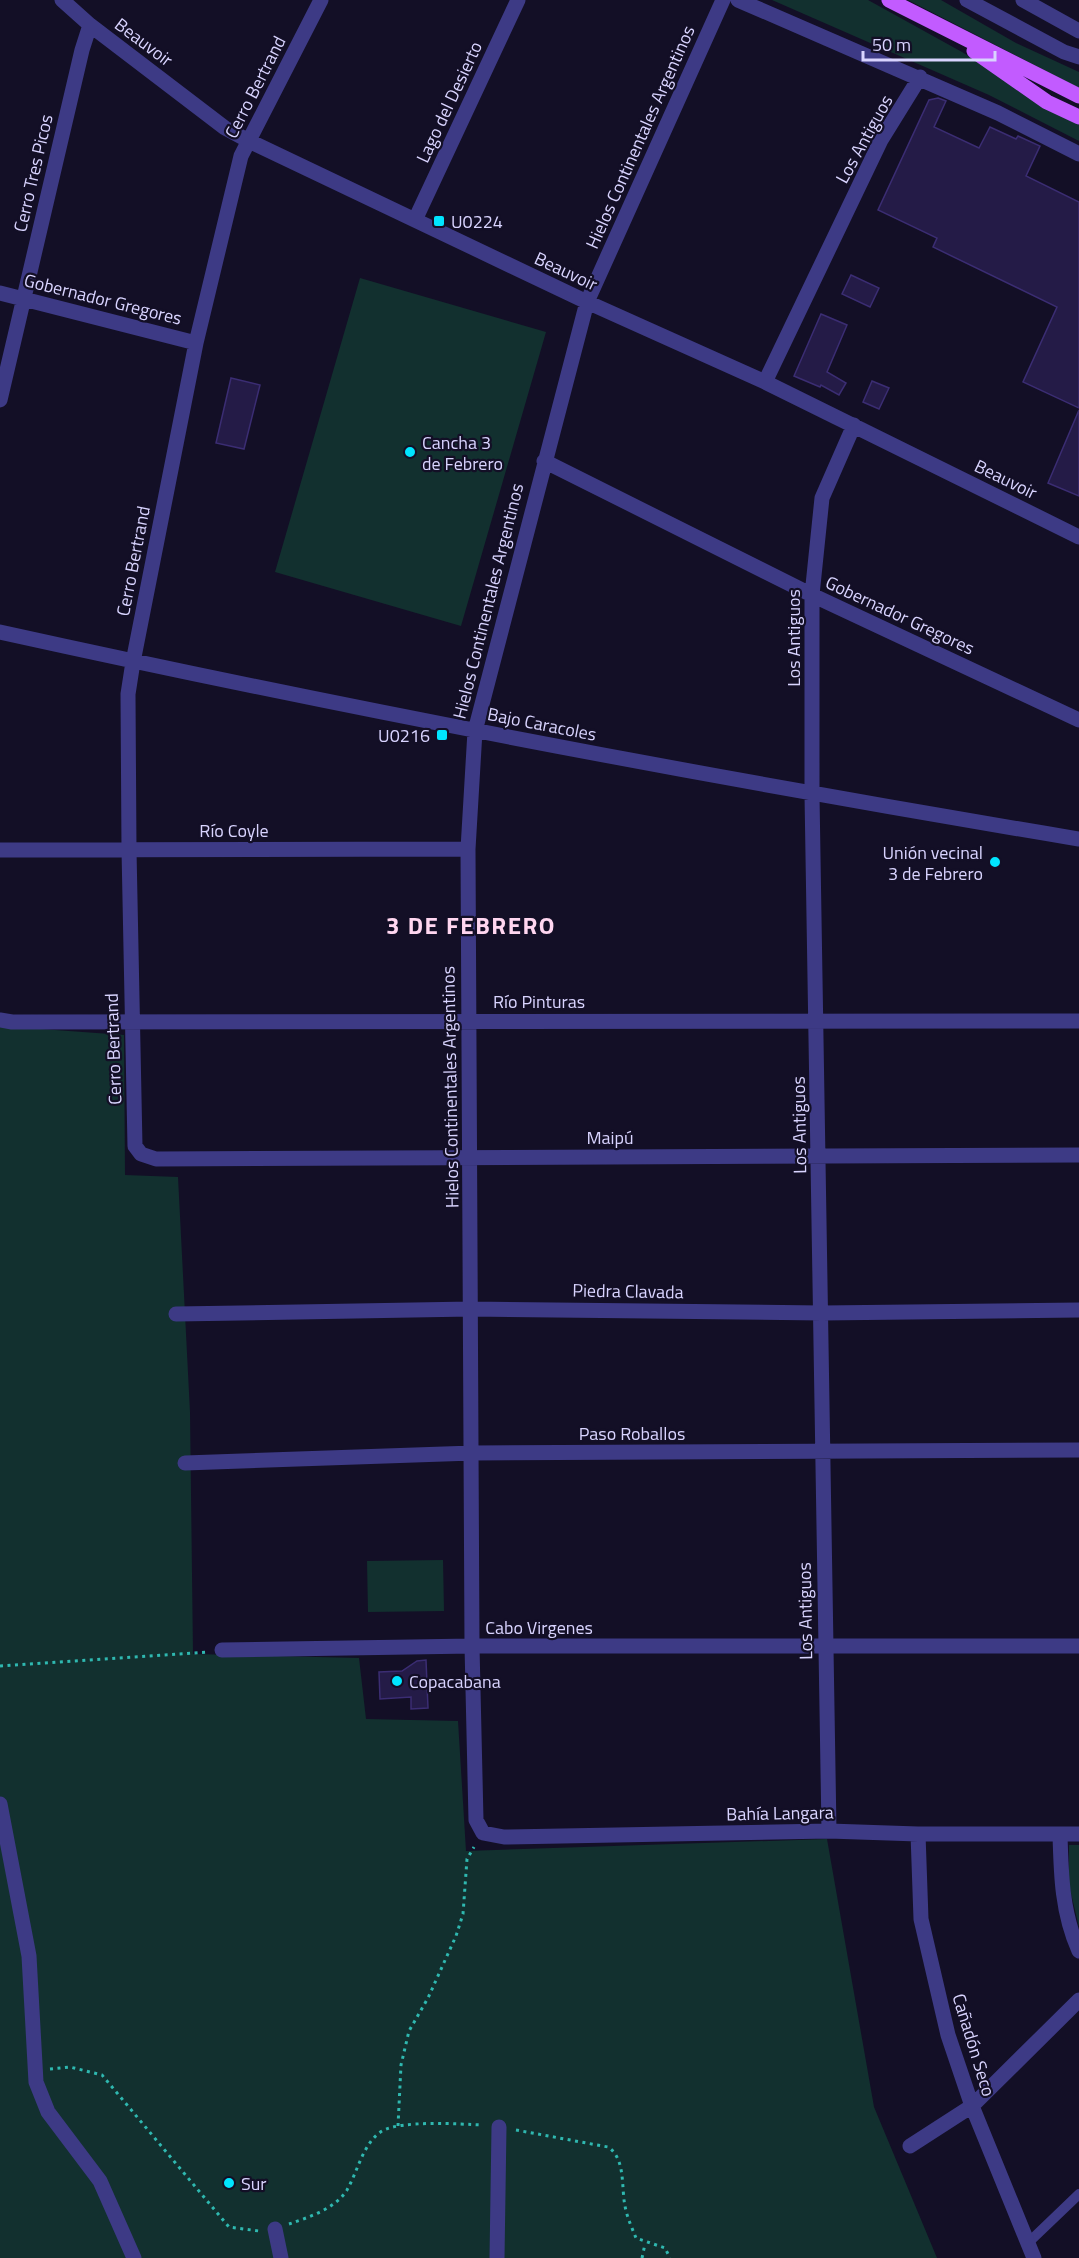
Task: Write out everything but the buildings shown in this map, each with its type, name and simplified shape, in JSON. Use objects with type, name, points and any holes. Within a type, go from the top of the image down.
[{"type":"main road","points":[[890,0],[1079,96]]},
{"type":"main road","points":[[937,25],[1038,96],[1079,117]]},
{"type":"street","name":"Beauvoir","points":[[62,0],[90,25],[225,128],[249,141],[587,303],[765,382],[1079,537]]},
{"type":"street","name":"Cerro Bertrand","points":[[141,1154],[135,1146],[131,1022],[128,694],[196,343],[241,156],[321,0]]},
{"type":"street","name":"Lago del Desierto","points":[[415,220],[518,0]]},
{"type":"street","name":"Hielos Continentales Argentinos","points":[[483,1833],[476,1820],[472,1646],[473,1453],[468,849],[475,731],[587,303],[723,0]]},
{"type":"street","points":[[738,0],[920,77],[999,113],[1079,154]]},
{"type":"street","points":[[967,0],[1064,52],[1079,57]]},
{"type":"street","points":[[1023,0],[1079,31]]},
{"type":"street","name":"Cerro Tres Picos","points":[[0,400],[82,50],[90,25]]},
{"type":"street","name":"Los Antiguos","points":[[765,382],[881,140],[920,77]]},
{"type":"street","name":"Gobernador Gregores","points":[[0,293],[196,343]]},
{"type":"street","name":"Los Antiguos","points":[[828,1831],[820,1156],[812,795],[812,595],[822,498],[854,425]]},
{"type":"street","name":"Gobernador Gregores","points":[[544,461],[812,595],[1079,720]]},
{"type":"street","name":"Bajo Caracoles","points":[[0,632],[133,662],[475,731],[812,795],[1079,839]]},
{"type":"street","name":"Río Coyle","points":[[0,850],[468,849]]},
{"type":"street","name":"Río Pinturas","points":[[0,1020],[12,1022],[1079,1021]]},
{"type":"street","name":"Maipú","points":[[141,1154],[156,1159],[1079,1155]]},
{"type":"street","name":"Piedra Clavada","points":[[176,1314],[471,1309],[822,1313],[1079,1310]]},
{"type":"street","name":"Paso Roballos","points":[[185,1462],[473,1453],[1079,1450]]},
{"type":"street","name":"Cabo Virgenes","points":[[222,1650],[472,1646],[1079,1646]]},
{"type":"street","points":[[0,1804],[29,1956],[36,2071],[42,2101],[100,2181],[134,2258]]},
{"type":"street","name":"Bahía Langara","points":[[483,1833],[504,1837],[828,1831],[918,1834],[1079,1834]]},
{"type":"street","name":"Cañadón Seco","points":[[918,1834],[921,1919],[927,1954],[948,2035],[972,2106],[1034,2258]]},
{"type":"street","points":[[1060,1834],[1063,1895],[1067,1919],[1079,1951]]},
{"type":"street","points":[[910,2146],[972,2106],[1079,2000]]},
{"type":"street","points":[[497,2258],[499,2127]]},
{"type":"street","points":[[274,2229],[281,2258]]},
{"type":"lane","points":[[1029,2242],[1079,2194]]},
{"type":"path","points":[[0,1666],[222,1650]]},
{"type":"path","points":[[398,2126],[401,2066],[409,2031],[428,1998],[456,1936],[463,1914],[467,1858],[483,1833]]},
{"type":"path","points":[[36,2071],[70,2067],[102,2075],[229,2227],[249,2231],[274,2229],[324,2211],[346,2192],[370,2142],[383,2131],[398,2126],[470,2124],[499,2127],[608,2147],[614,2151],[623,2179],[625,2209],[636,2238],[645,2244],[665,2248],[670,2258]]},
{"type":"path","points":[[642,2258],[645,2244]]},
{"type":"green space","points":[[772,0],[868,0],[962,52],[1079,125],[1079,141],[989,95]]},
{"type":"green space","points":[[908,0],[941,0],[1016,43],[1079,72],[1079,88]]},
{"type":"green space","name":"Cancha 3 de Febrero","points":[[360,278],[546,332],[461,626],[275,572]]},
{"type":"green space","points":[[0,1026],[124,1035],[125,1175],[178,1177],[190,1412],[193,1654],[359,1658],[366,1719],[458,1721],[466,1851],[827,1839],[874,2107],[937,2258],[0,2258]]},
{"type":"green space","points":[[443,1560],[444,1611],[368,1612],[367,1561]]},
{"type":"green space","points":[[1069,1845],[1079,1845],[1079,1927],[1069,1885]]},
{"type":"place","name":"U0224","points":[[439,221]]},
{"type":"place","name":"Cancha 3 de Febrero","points":[[410,452]]},
{"type":"place","name":"U0216","points":[[442,735]]},
{"type":"place","name":"Unión vecinal 3 de Febrero","points":[[995,862]]},
{"type":"place","name":"Copacabana","points":[[397,1681]]},
{"type":"place","name":"Sur","points":[[229,2183]]},
{"type":"district","name":"3 DE FEBRERO","points":[[471,925]]}]
